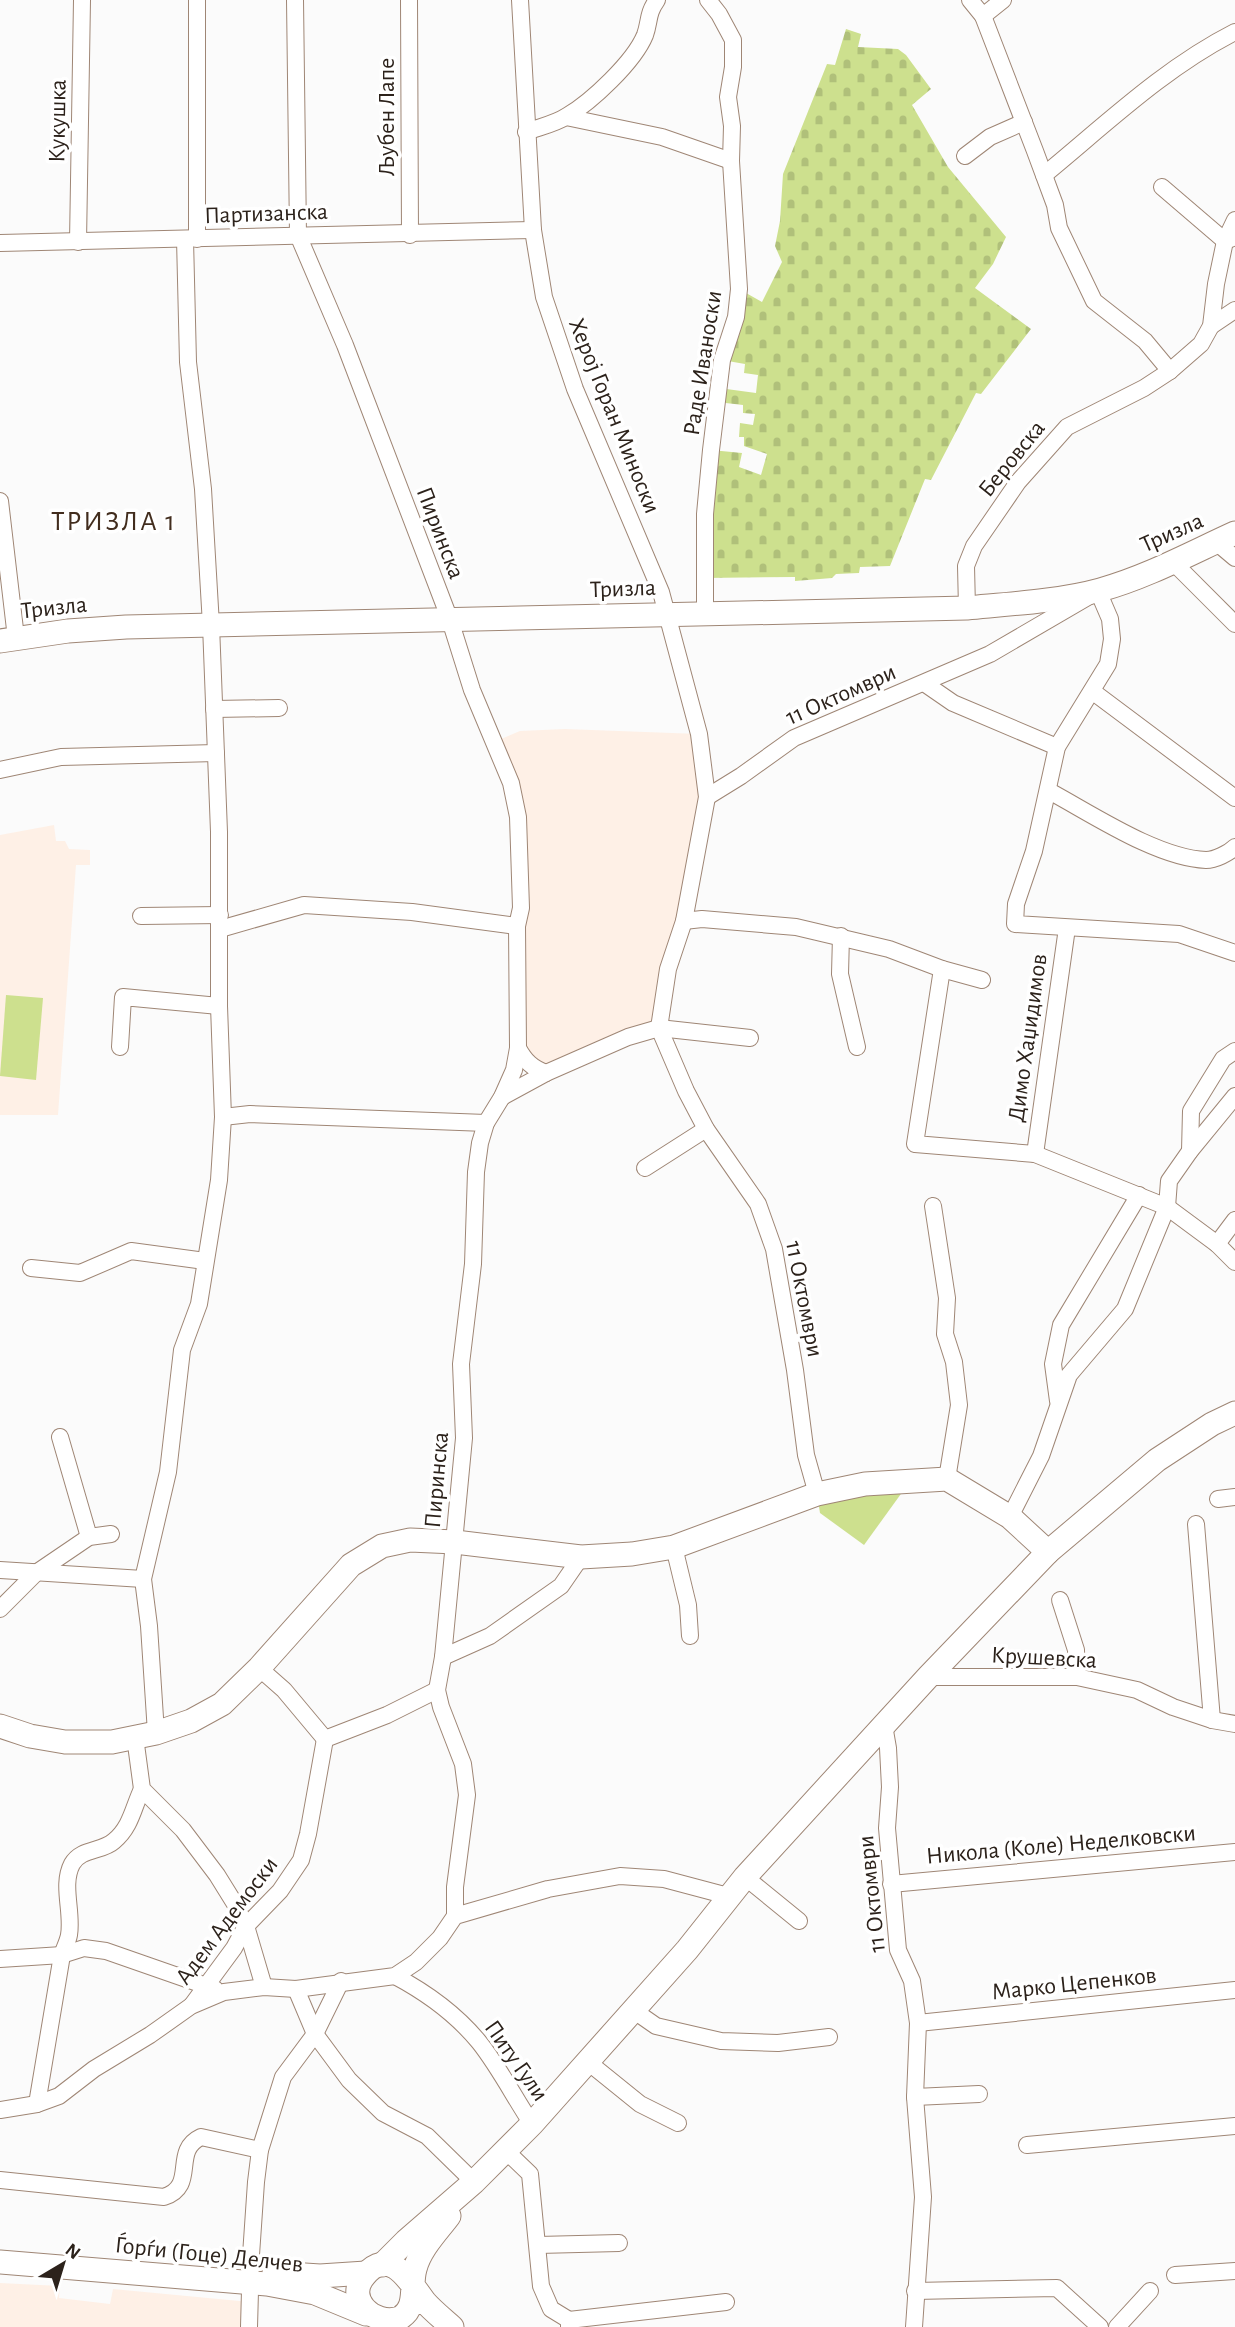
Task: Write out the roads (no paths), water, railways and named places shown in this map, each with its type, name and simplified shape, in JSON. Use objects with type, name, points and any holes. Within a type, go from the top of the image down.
[{"type":"street","name":"Кукушка","points":[[79,242],[82,0]]},
{"type":"street","points":[[37,2104],[62,1955],[70,1934],[68,1873],[80,1854],[112,1843],[131,1823],[133,1809],[142,1789],[149,1626],[143,1579],[168,1472],[182,1350],[199,1304],[219,1180],[223,1117],[216,753],[203,489],[188,362],[197,0]]},
{"type":"street","name":"Пиринска","points":[[295,0],[298,236],[345,345],[450,620],[472,690],[511,783],[518,817],[521,908],[517,926],[518,1048],[514,1070],[486,1123],[476,1172],[472,1265],[461,1364],[464,1429],[455,1542],[437,1690],[463,1764],[467,1795],[455,1887],[455,1916]]},
{"type":"street","name":"Љубен Лапе","points":[[409,0],[410,235]]},
{"type":"street","name":"Херој Горан Миноски","points":[[520,0],[533,230],[544,297],[570,376],[661,592],[665,614]]},
{"type":"street","points":[[526,132],[566,117],[600,91],[626,63],[645,35],[649,11],[657,0]]},
{"type":"street","name":"Раде Иваноски","points":[[705,614],[705,514],[713,438],[722,360],[736,317],[740,289],[732,126],[728,97],[733,67],[733,40],[708,0]]},
{"type":"street","points":[[962,0],[983,16]]},
{"type":"street","points":[[970,0],[983,16],[1055,205],[1059,228],[1094,301],[1145,341],[1170,371]]},
{"type":"street","points":[[983,16],[1003,0]]},
{"type":"street","points":[[1044,175],[1133,100],[1206,46],[1235,32]]},
{"type":"street","points":[[566,117],[662,137],[732,161]]},
{"type":"street","points":[[965,156],[990,137],[1024,122]]},
{"type":"street","points":[[1162,187],[1230,239]]},
{"type":"street","points":[[1211,326],[1216,284],[1235,220]]},
{"type":"street","name":"Партизанска","points":[[0,243],[533,230]]},
{"type":"street","name":"Беровска","points":[[967,608],[966,566],[974,546],[1027,473],[1067,427],[1113,405],[1170,371],[1201,344],[1211,326],[1235,310]]},
{"type":"street","points":[[0,501],[8,640]]},
{"type":"street","points":[[1226,538],[1235,558]]},
{"type":"street","name":"Тризла","points":[[8,640],[68,631],[211,625],[967,608],[1098,591],[1226,538]]},
{"type":"street","points":[[1172,562],[1235,624]]},
{"type":"street","points":[[1098,591],[1110,619],[1112,639],[1108,664],[1057,747],[1034,851],[1016,904],[1016,924],[1179,934],[1235,953]]},
{"type":"street","name":"11 Октомври","points":[[707,797],[794,738],[990,654],[1098,591]]},
{"type":"street","points":[[1013,604],[1032,629]]},
{"type":"street","points":[[665,614],[699,734],[707,797],[684,921],[668,969],[659,1028],[750,1038]]},
{"type":"street","name":"11 Октомври","points":[[924,683],[953,703],[1057,747]]},
{"type":"street","points":[[1093,691],[1235,798]]},
{"type":"street","points":[[214,709],[279,708]]},
{"type":"street","points":[[0,770],[61,757],[216,753]]},
{"type":"street","points":[[1049,791],[1155,847],[1181,856],[1209,860],[1235,847]]},
{"type":"street","points":[[141,916],[220,922],[304,905],[412,912],[517,926]]},
{"type":"street","points":[[684,921],[702,919],[796,927],[889,949],[942,969],[982,980]]},
{"type":"street","name":"Димо Хаџидимов","points":[[1035,1154],[1067,928]]},
{"type":"street","points":[[841,936],[841,974],[858,1047]]},
{"type":"street","points":[[942,969],[915,1144],[1035,1154],[1167,1207],[1217,1244],[1235,1262]]},
{"type":"street","points":[[120,1047],[123,997],[219,1006]]},
{"type":"street","name":"Пиринска","points":[[502,1097],[546,1073],[628,1037],[659,1028]]},
{"type":"street","name":"11 Октомври","points":[[659,1028],[686,1091],[706,1129],[758,1204],[774,1249],[795,1370],[806,1455],[817,1494]]},
{"type":"street","points":[[518,1048],[534,1069],[546,1073]]},
{"type":"street","points":[[1190,1151],[1191,1111],[1223,1059],[1235,1051]]},
{"type":"street","points":[[1010,1517],[1041,1456],[1069,1375],[1125,1309],[1167,1207],[1169,1181],[1235,1096]]},
{"type":"street","points":[[223,1117],[250,1114],[486,1123]]},
{"type":"street","points":[[645,1168],[706,1129]]},
{"type":"street","points":[[1058,1402],[1053,1364],[1061,1325],[1139,1195]]},
{"type":"street","points":[[933,1206],[947,1298],[945,1334],[954,1362],[959,1405],[947,1479]]},
{"type":"street","points":[[1217,1244],[1235,1220]]},
{"type":"street","points":[[31,1268],[80,1273],[131,1251],[205,1261]]},
{"type":"street","points":[[474,2182],[421,2254],[412,2285],[412,2304],[398,2324],[382,2322],[366,2314],[360,2307],[357,2289],[374,2269],[474,2182],[532,2124],[687,1950],[745,1877],[928,1677],[1048,1552],[1157,1460],[1212,1424],[1235,1413]]},
{"type":"street","points":[[60,1437],[89,1537]]},
{"type":"street","points":[[0,1726],[30,1736],[65,1742],[112,1742],[191,1721],[222,1704],[259,1668],[351,1565],[382,1546],[410,1540],[455,1542],[581,1557],[632,1554],[674,1547],[817,1494],[865,1484],[947,1479],[1010,1517],[1048,1552]]},
{"type":"street","points":[[1218,1499],[1235,1497]]},
{"type":"street","points":[[1196,1524],[1212,1720]]},
{"type":"street","points":[[0,1609],[36,1573],[89,1537],[111,1534]]},
{"type":"street","points":[[674,1547],[688,1605],[691,1636]]},
{"type":"street","points":[[443,1657],[490,1636],[561,1586],[581,1557]]},
{"type":"street","points":[[0,1570],[143,1579]]},
{"type":"street","points":[[1060,1600],[1076,1650],[1077,1678]]},
{"type":"street","points":[[259,1668],[284,1690],[325,1739],[387,1715],[437,1690]]},
{"type":"street","name":"Крушевска","points":[[928,1677],[1077,1678],[1137,1690],[1173,1707],[1212,1720],[1235,1724]]},
{"type":"street","name":"11 Октомври","points":[[884,1725],[890,1787],[887,1828],[898,1950],[912,1982],[918,2023],[915,2097],[923,2197],[914,2327]]},
{"type":"street","name":"Адем Адемоски","points":[[191,2006],[234,1948],[246,1926],[280,1891],[300,1860],[308,1834],[325,1739]]},
{"type":"street","points":[[142,1789],[183,1830],[217,1875],[246,1926],[264,1987]]},
{"type":"street","name":"Никола (Коле) Неделковски","points":[[891,1884],[1235,1852]]},
{"type":"street","points":[[0,2110],[37,2104],[59,2096],[94,2069],[191,2006],[224,1992],[264,1987],[296,1989],[395,1976],[440,1938],[455,1916],[548,1889],[620,1876],[664,1879],[729,1896]]},
{"type":"street","points":[[745,1877],[799,1921]]},
{"type":"street","points":[[0,1959],[62,1955],[84,1948],[106,1951],[224,1992]]},
{"type":"street","name":"Питу Гули","points":[[395,1976],[425,1992],[455,2016],[480,2043],[532,2124]]},
{"type":"street","points":[[249,2327],[250,2277],[260,2150],[283,2077],[315,2034],[341,1981]]},
{"type":"street","points":[[296,1989],[315,2034],[349,2080],[383,2113],[427,2136],[474,2182]]},
{"type":"street","name":"Марко Цепенков","points":[[918,2023],[1235,1990]]},
{"type":"street","points":[[633,2010],[656,2026],[721,2041],[778,2043],[830,2037]]},
{"type":"street","points":[[588,2062],[640,2104],[678,2123]]},
{"type":"street","points":[[915,2097],[979,2094]]},
{"type":"street","points":[[1027,2145],[1235,2126]]},
{"type":"street","points":[[0,2180],[164,2197],[174,2194],[182,2186],[187,2150],[193,2141],[201,2137],[260,2150]]},
{"type":"street","points":[[505,2150],[530,2174],[541,2286],[551,2309],[569,2324],[726,2302]]},
{"type":"street","points":[[538,2245],[619,2243]]},
{"type":"street","name":"Ѓорѓи (Гоце) Делчев","points":[[0,2250],[250,2277],[267,2284],[315,2293],[366,2314]]},
{"type":"street","name":"Ѓорѓи (Гоце) Делчев","points":[[0,2262],[250,2277],[320,2276],[374,2269]]},
{"type":"street","points":[[374,2269],[401,2270],[439,2316],[452,2327]]},
{"type":"street","points":[[1175,2275],[1235,2271]]},
{"type":"street","points":[[915,2291],[1057,2288],[1100,2327]]},
{"type":"street","points":[[1117,2327],[1150,2291]]},
{"type":"district","name":"ТРИЗЛА 1","points":[[114,522]]}]
